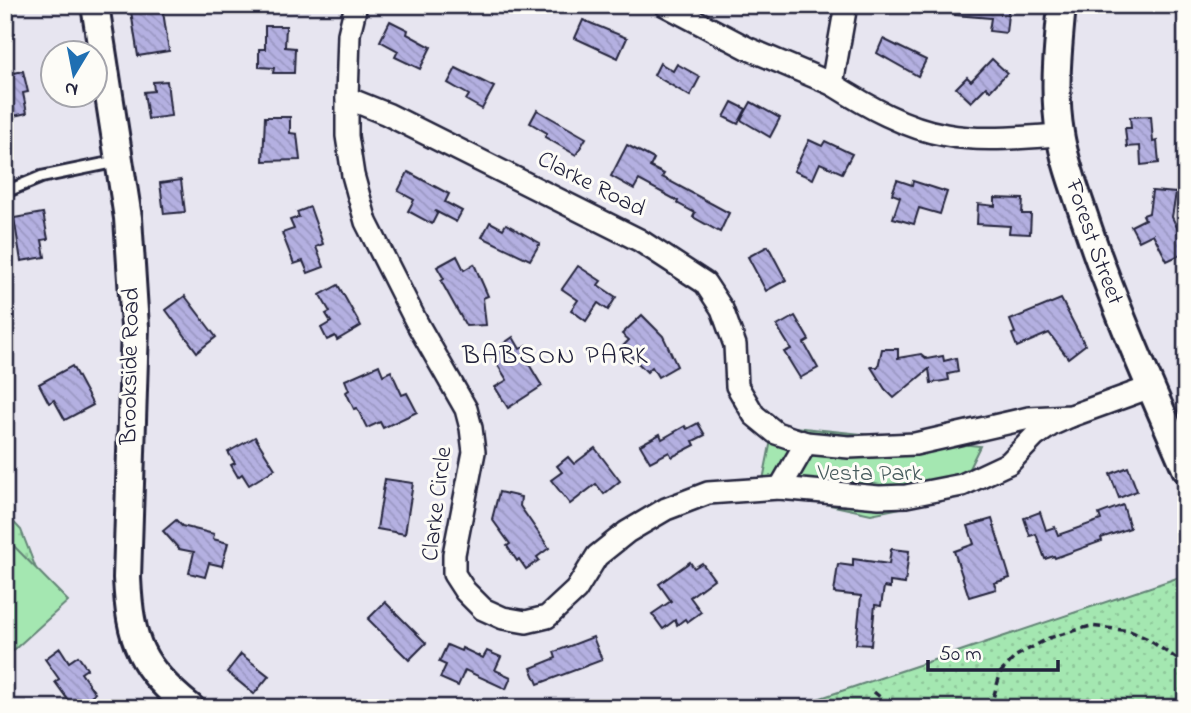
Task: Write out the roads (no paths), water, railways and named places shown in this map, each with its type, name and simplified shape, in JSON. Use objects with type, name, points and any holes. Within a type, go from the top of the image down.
[{"type":"street","name":"Brookside Road","points":[[95,5],[128,218],[135,327],[127,565],[128,610],[133,634],[144,659],[159,678],[191,708]]},
{"type":"street","points":[[347,98],[348,44],[356,5]]},
{"type":"street","points":[[665,5],[749,49],[832,84],[864,104],[906,123],[945,135],[982,139],[1060,135]]},
{"type":"street","points":[[832,84],[846,5]]},
{"type":"street","name":"Forest Street","points":[[1062,5],[1056,69],[1060,135],[1096,253],[1186,469]]},
{"type":"street","name":"Clarke Road","points":[[347,98],[410,125],[628,234],[705,284],[722,309],[735,345],[737,386],[754,415],[776,433],[806,443],[849,447],[915,444],[1029,418],[1072,416],[1152,387]]},
{"type":"street","name":"Clarke Circle","points":[[347,98],[347,136],[366,222],[418,325],[466,409],[471,428],[474,452],[454,554],[454,574],[464,591],[483,609],[503,618],[526,622],[547,617],[576,590],[597,555],[627,531],[666,509],[708,493],[780,488],[879,497],[906,496],[962,485],[1010,463],[1035,436],[1072,416]]},
{"type":"street","points":[[780,488],[806,443]]},
{"type":"lane","points":[[5,192],[41,177],[119,162]]},
{"type":"district","name":"BABSON PARK","points":[[556,357]]},
{"type":"park label","name":"Vesta Park","points":[[870,474]]}]
